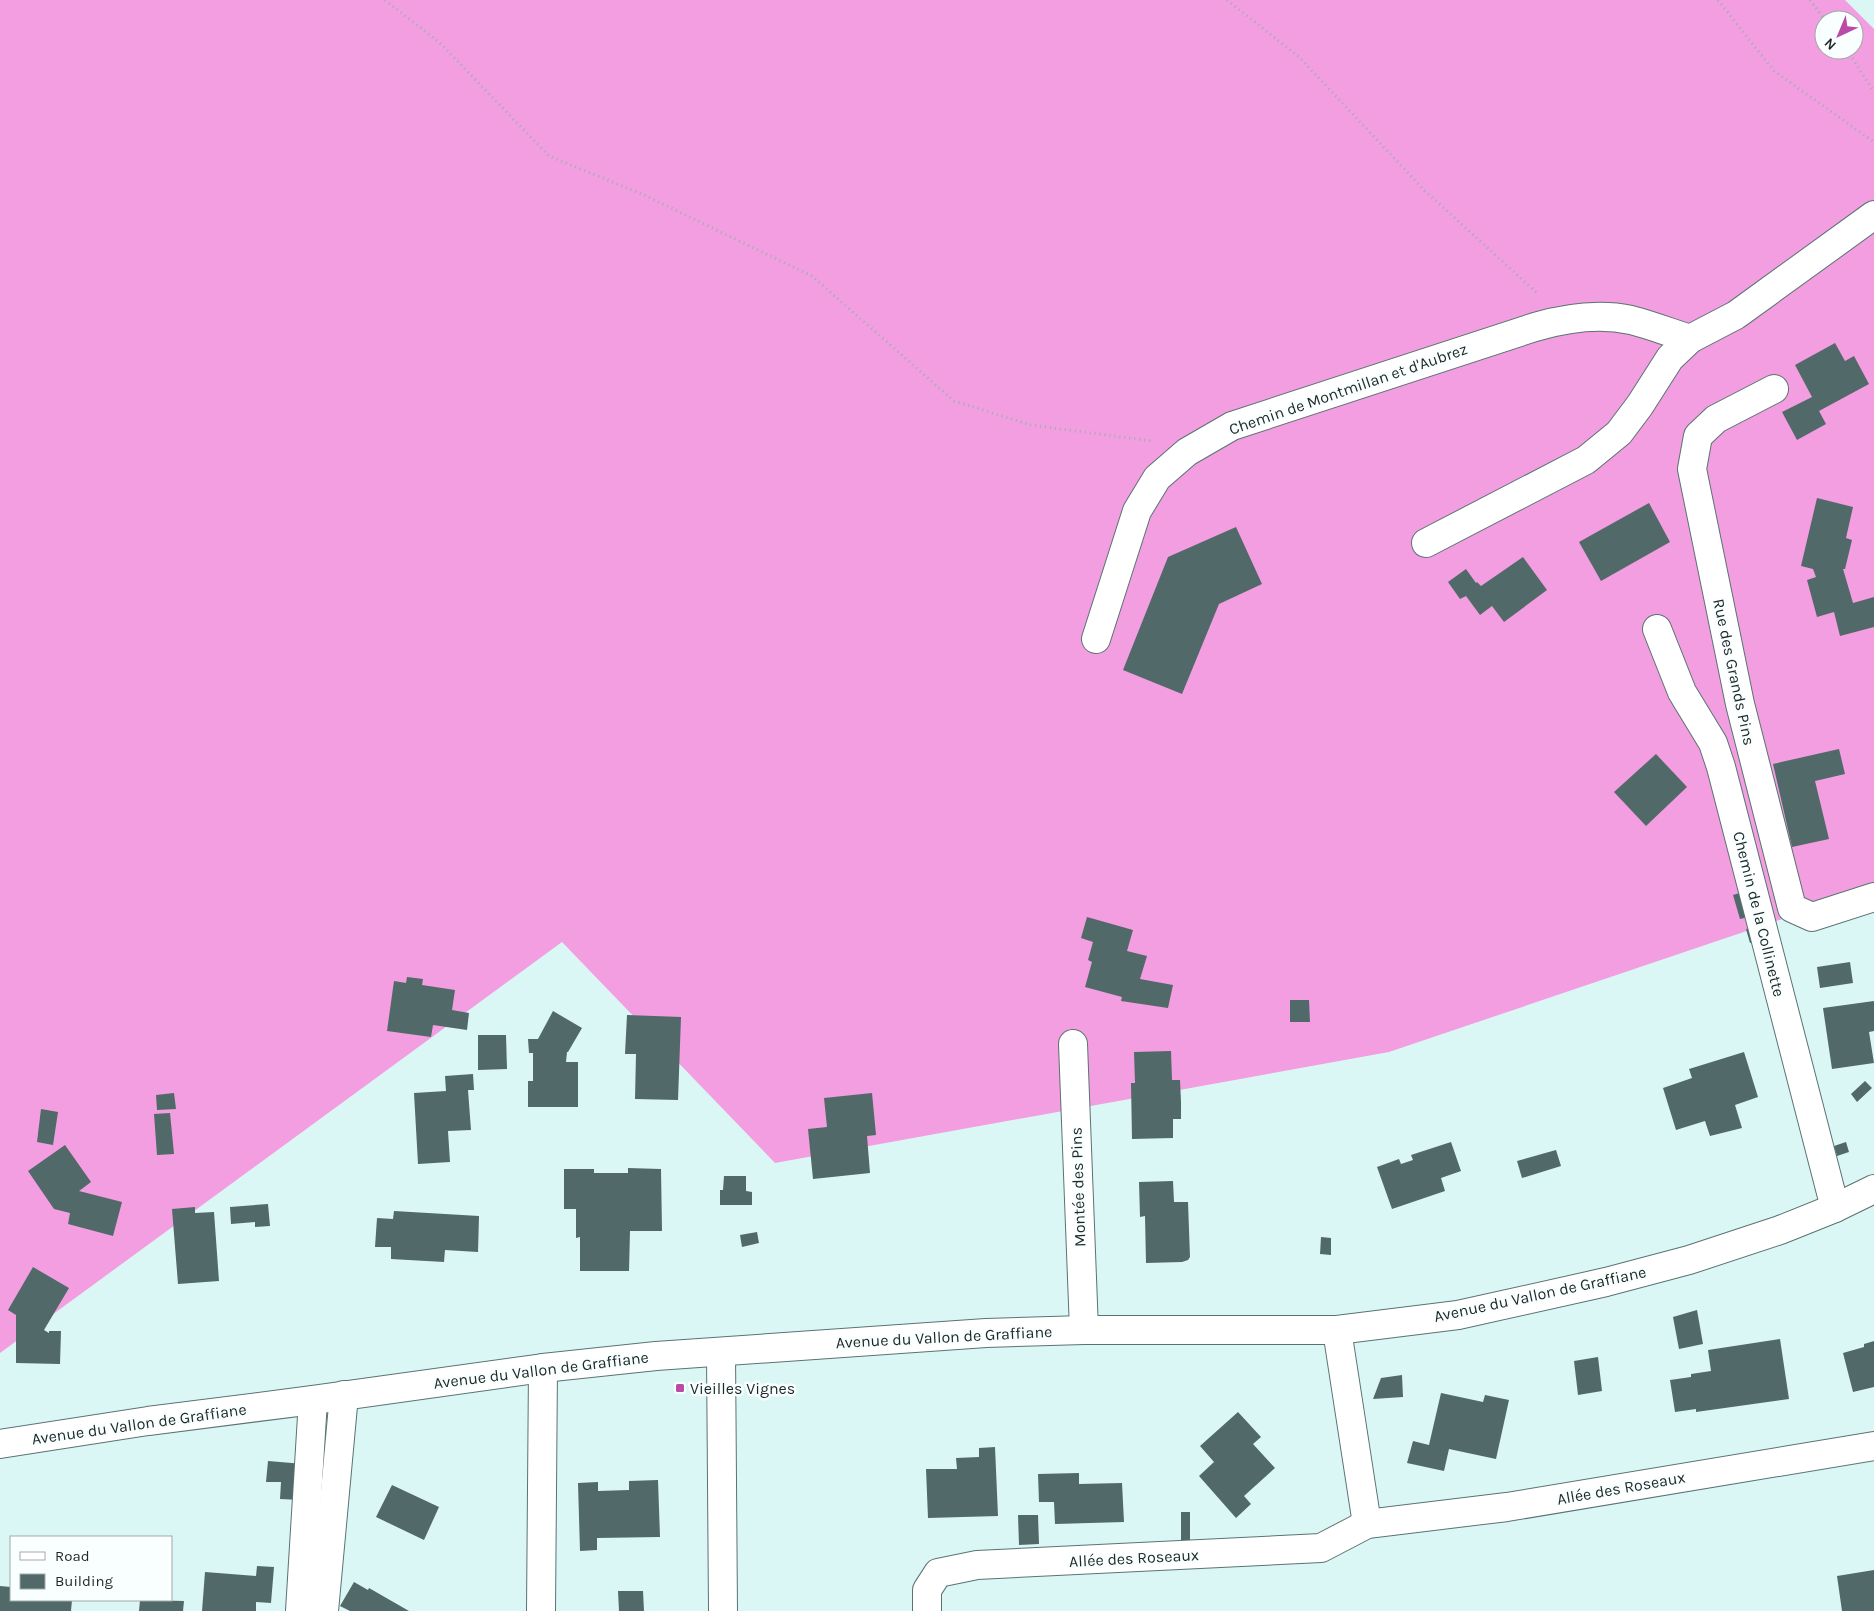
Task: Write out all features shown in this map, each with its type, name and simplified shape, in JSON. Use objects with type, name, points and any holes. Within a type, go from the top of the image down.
[{"type":"street","points":[[1426,543],[1586,460],[1619,433],[1640,405],[1670,358],[1690,339],[1736,315],[1874,216]]},
{"type":"street","name":"Chemin de Montmillan et d'Aubrez","points":[[1096,639],[1137,511],[1157,478],[1187,452],[1232,426],[1525,330],[1565,319],[1598,317],[1630,320],[1690,339]]},
{"type":"street","name":"Rue des Grands Pins","points":[[1774,389],[1716,419],[1710,424],[1698,436],[1692,469],[1740,704],[1792,908],[1812,917],[1874,897]]},
{"type":"street","name":"Chemin de la Collinette","points":[[1656,629],[1682,692],[1713,743],[1721,767],[1835,1208]]},
{"type":"street","name":"Montée des Pins","points":[[1072,1044],[1084,1330]]},
{"type":"street","name":"Avenue du Vallon de Graffiane","points":[[0,1444],[148,1421],[543,1368],[656,1356],[986,1333],[1084,1330],[1337,1330],[1458,1315],[1606,1282],[1689,1260],[1780,1230],[1835,1208],[1874,1189]]},
{"type":"street","points":[[1337,1330],[1367,1524]]},
{"type":"street","points":[[720,1352],[723,1611]]},
{"type":"street","points":[[541,1611],[543,1368]]},
{"type":"street","points":[[324,1611],[344,1395]]},
{"type":"street","points":[[300,1611],[313,1400]]},
{"type":"street","name":"Allée des Roseaux","points":[[927,1611],[927,1590],[938,1573],[967,1567],[1321,1548],[1367,1524],[1507,1508],[1874,1446]]},
{"type":"path","points":[[385,0],[440,43],[549,156],[644,195],[812,276],[954,401],[1031,425],[1197,446]]},
{"type":"path","points":[[1227,0],[1299,58],[1424,190],[1565,319]]},
{"type":"path","points":[[1718,0],[1774,71],[1839,119],[1874,142]]},
{"type":"path","points":[[1853,60],[1874,92]]},
{"type":"shaded area","points":[[0,0],[1845,0],[1855,10],[1814,10],[1814,60],[1864,60],[1864,19],[1874,29],[1874,888],[1389,1052],[775,1163],[562,942],[0,1353]]},
{"type":"building","points":[[1835,343],[1845,361],[1854,356],[1869,384],[1819,411],[1826,424],[1797,440],[1782,412],[1812,397],[1795,365]]},
{"type":"building","points":[[1817,498],[1853,507],[1846,538],[1852,540],[1845,569],[1843,569],[1853,603],[1874,597],[1874,627],[1840,636],[1834,612],[1817,617],[1807,580],[1816,577],[1813,569],[1801,566]]},
{"type":"building","points":[[1649,503],[1670,542],[1601,581],[1579,542]]},
{"type":"building","points":[[1236,527],[1262,584],[1219,604],[1182,694],[1123,670],[1168,557]]},
{"type":"building","points":[[1523,557],[1547,590],[1504,622],[1492,606],[1480,615],[1466,596],[1460,599],[1448,582],[1466,569],[1476,583],[1481,586]]},
{"type":"building","points":[[1839,749],[1845,774],[1815,781],[1829,839],[1792,847],[1773,764]]},
{"type":"building","points":[[1656,754],[1687,787],[1646,826],[1614,792]]},
{"type":"building","points":[[1753,889],[1760,914],[1740,919],[1733,895]]},
{"type":"building","points":[[1087,917],[1133,930],[1127,951],[1147,956],[1140,979],[1173,985],[1168,1008],[1121,1001],[1122,997],[1085,987],[1092,962],[1088,960],[1093,942],[1081,938]]},
{"type":"building","points":[[1761,925],[1765,939],[1750,943],[1746,929]]},
{"type":"building","points":[[1850,962],[1853,983],[1820,988],[1817,967]]},
{"type":"building","points":[[407,977],[423,979],[422,985],[455,990],[452,1010],[469,1013],[467,1030],[433,1025],[431,1037],[387,1031],[394,981],[406,983]]},
{"type":"building","points":[[1290,1000],[1309,1000],[1310,1022],[1290,1022]]},
{"type":"building","points":[[1874,1001],[1874,1031],[1869,1032],[1874,1063],[1832,1069],[1823,1008]]},
{"type":"building","points":[[553,1011],[582,1028],[567,1052],[566,1062],[578,1062],[578,1107],[528,1107],[528,1081],[533,1081],[533,1053],[529,1053],[528,1039],[538,1039]]},
{"type":"building","points":[[627,1015],[681,1017],[678,1100],[635,1099],[636,1054],[625,1054]]},
{"type":"building","points":[[478,1035],[506,1035],[507,1069],[478,1070]]},
{"type":"building","points":[[1171,1051],[1172,1080],[1180,1080],[1181,1102],[1181,1119],[1173,1119],[1173,1138],[1132,1139],[1131,1083],[1135,1083],[1134,1052]]},
{"type":"building","points":[[1744,1052],[1758,1097],[1735,1105],[1742,1128],[1710,1136],[1705,1121],[1676,1130],[1663,1088],[1692,1078],[1689,1069]]},
{"type":"building","points":[[473,1074],[474,1090],[468,1090],[471,1130],[448,1131],[450,1162],[418,1164],[414,1093],[446,1091],[445,1076]]},
{"type":"building","points":[[1865,1081],[1872,1088],[1857,1102],[1851,1094]]},
{"type":"building","points":[[174,1093],[176,1109],[157,1110],[156,1095]]},
{"type":"building","points":[[872,1093],[876,1135],[867,1136],[870,1173],[813,1179],[808,1129],[827,1127],[824,1098]]},
{"type":"building","points":[[41,1109],[58,1112],[53,1145],[37,1142]]},
{"type":"building","points":[[170,1113],[174,1154],[157,1155],[154,1114]]},
{"type":"building","points":[[1451,1142],[1461,1171],[1441,1178],[1445,1191],[1392,1209],[1377,1167],[1399,1159],[1401,1164],[1413,1160],[1411,1155]]},
{"type":"building","points":[[1846,1142],[1849,1152],[1837,1156],[1834,1146]]},
{"type":"building","points":[[65,1145],[91,1182],[79,1191],[122,1202],[113,1236],[68,1224],[70,1213],[54,1209],[28,1171]]},
{"type":"building","points":[[1556,1150],[1561,1166],[1522,1178],[1517,1161]]},
{"type":"building","points":[[628,1168],[661,1169],[662,1231],[630,1231],[629,1271],[580,1271],[580,1237],[576,1238],[576,1209],[564,1209],[564,1169],[594,1169],[594,1173],[628,1173]]},
{"type":"building","points":[[724,1176],[746,1176],[746,1191],[752,1192],[752,1205],[720,1205],[720,1190],[723,1190]]},
{"type":"building","points":[[1173,1181],[1174,1202],[1188,1202],[1190,1257],[1182,1262],[1146,1263],[1145,1216],[1140,1217],[1139,1182]]},
{"type":"building","points":[[268,1204],[270,1226],[255,1227],[255,1222],[231,1224],[230,1207]]},
{"type":"building","points":[[195,1207],[195,1213],[214,1212],[219,1281],[178,1284],[172,1209]]},
{"type":"building","points":[[394,1211],[479,1216],[478,1252],[445,1250],[444,1262],[391,1259],[391,1247],[375,1247],[377,1218],[393,1219]]},
{"type":"building","points":[[757,1232],[759,1243],[742,1247],[740,1235]]},
{"type":"building","points":[[1321,1237],[1331,1238],[1331,1255],[1320,1254]]},
{"type":"building","points":[[33,1267],[69,1288],[44,1330],[49,1333],[49,1331],[61,1331],[60,1364],[16,1363],[16,1315],[8,1310]]},
{"type":"building","points":[[1697,1310],[1703,1344],[1679,1349],[1673,1317]]},
{"type":"building","points":[[1780,1339],[1789,1399],[1696,1412],[1696,1409],[1675,1412],[1670,1380],[1691,1377],[1691,1374],[1711,1371],[1708,1350]]},
{"type":"building","points":[[1874,1341],[1874,1387],[1853,1392],[1843,1353],[1864,1347],[1864,1344]]},
{"type":"building","points":[[1598,1357],[1602,1391],[1578,1395],[1574,1361]]},
{"type":"building","points":[[1402,1375],[1403,1397],[1373,1399],[1381,1378]]},
{"type":"building","points":[[1441,1393],[1483,1402],[1485,1395],[1509,1400],[1496,1459],[1449,1449],[1444,1471],[1407,1463],[1413,1441],[1429,1445]]},
{"type":"building","points":[[1238,1412],[1261,1437],[1253,1444],[1275,1468],[1244,1496],[1251,1504],[1236,1518],[1199,1476],[1214,1462],[1200,1446]]},
{"type":"building","points":[[995,1447],[998,1516],[928,1518],[926,1469],[957,1469],[956,1458],[979,1457],[979,1448]]},
{"type":"building","points":[[268,1461],[304,1464],[301,1500],[280,1499],[281,1482],[266,1482]]},
{"type":"building","points":[[1079,1473],[1079,1484],[1122,1483],[1124,1522],[1055,1524],[1054,1502],[1039,1502],[1038,1474]]},
{"type":"building","points":[[658,1480],[660,1537],[597,1538],[597,1550],[580,1551],[578,1483],[598,1482],[598,1491],[629,1490],[629,1481]]},
{"type":"building","points":[[392,1485],[439,1507],[424,1540],[376,1517]]},
{"type":"building","points":[[1181,1512],[1190,1512],[1190,1541],[1181,1541]]},
{"type":"building","points":[[1018,1515],[1038,1515],[1039,1544],[1019,1545]]},
{"type":"building","points":[[257,1566],[274,1567],[271,1603],[256,1602],[256,1611],[202,1611],[205,1572],[256,1576]]},
{"type":"building","points":[[1874,1570],[1874,1611],[1842,1611],[1837,1576]]},
{"type":"building","points":[[354,1582],[368,1590],[369,1588],[409,1611],[350,1611],[340,1606]]},
{"type":"building","points":[[0,1586],[10,1587],[10,1601],[72,1601],[71,1611],[0,1611]]},
{"type":"building","points":[[618,1591],[643,1591],[644,1611],[619,1611]]},
{"type":"building","points":[[140,1601],[184,1601],[183,1611],[139,1611]]},
{"type":"place","name":"Vieilles Vignes","points":[[680,1388]]}]
